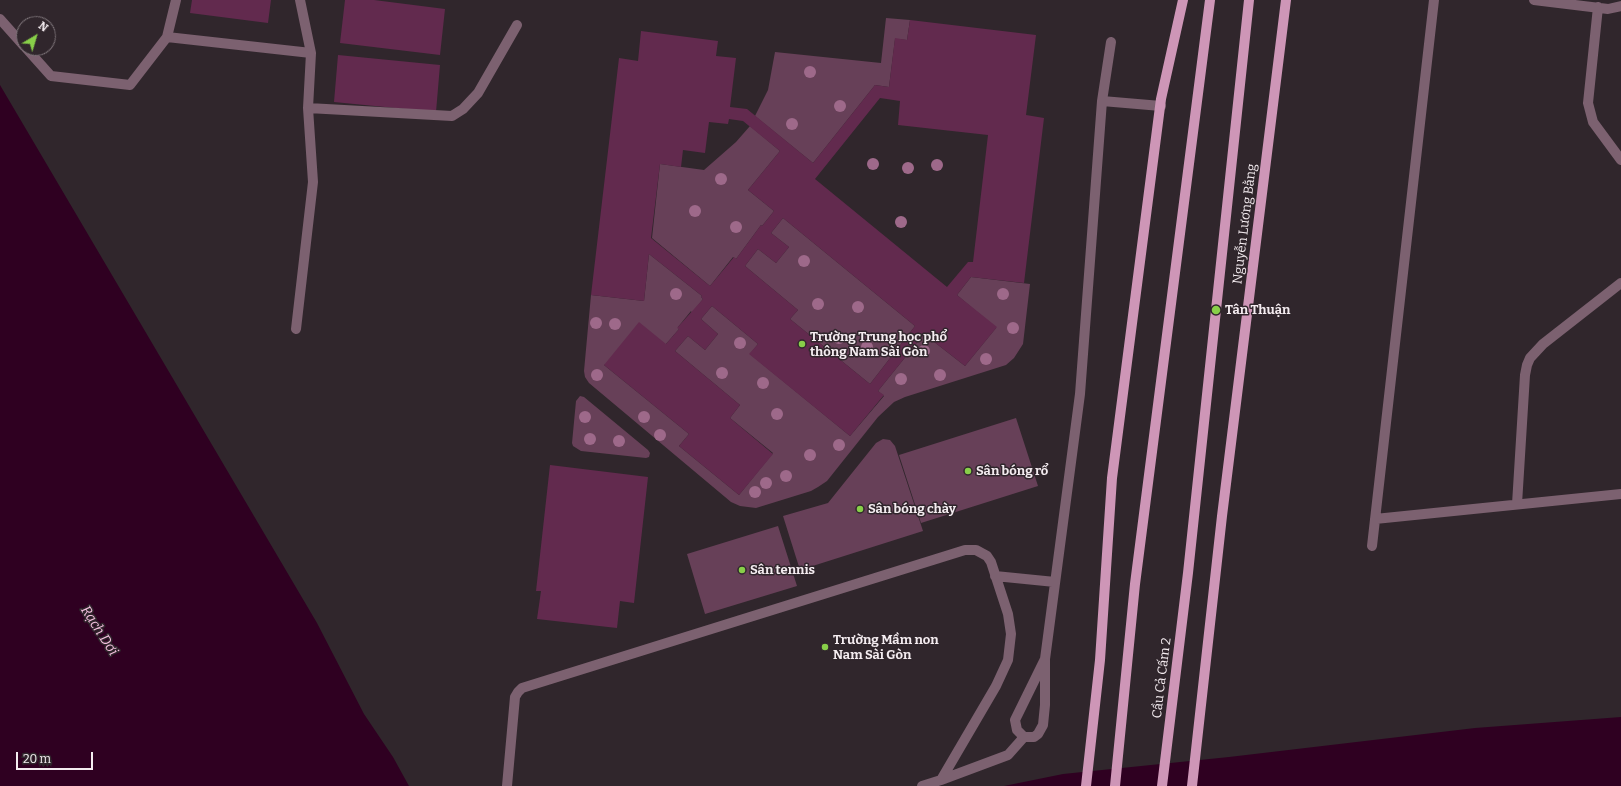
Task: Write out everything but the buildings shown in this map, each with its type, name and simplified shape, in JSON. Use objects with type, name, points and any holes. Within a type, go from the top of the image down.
[{"type":"main road","points":[[1086,786],[1100,660],[1112,478],[1161,106],[1183,0]]},
{"type":"main road","points":[[1115,786],[1136,584],[1210,0]]},
{"type":"main road","name":"Nguyễn Lương Bằng","points":[[1188,573],[1249,0]]},
{"type":"main road","name":"Nguyễn Lương Bằng","points":[[1192,786],[1222,516],[1286,0]]},
{"type":"main road","name":"Cầu Cả Cấm 2","points":[[1162,786],[1188,573]]},
{"type":"street","points":[[33,56],[51,76],[130,85],[167,37],[176,0]]},
{"type":"street","points":[[296,329],[313,182],[308,108],[311,53],[300,0]]},
{"type":"street","points":[[302,11],[308,0]]},
{"type":"street","points":[[1372,546],[1434,0]]},
{"type":"street","points":[[1534,0],[1608,9],[1621,6]]},
{"type":"street","points":[[1598,7],[1588,103],[1594,122],[1621,160]]},
{"type":"street","points":[[0,20],[16,37]]},
{"type":"street","points":[[308,108],[452,116],[463,109],[478,92],[517,25]]},
{"type":"street","points":[[167,37],[311,53]]},
{"type":"street","points":[[1044,659],[1015,720],[1017,730],[1024,737],[1034,737],[1038,734],[1043,725],[1045,705],[1044,659],[1080,394],[1102,101],[1111,42]]},
{"type":"street","points":[[1102,101],[1161,106]]},
{"type":"street","points":[[1517,504],[1526,365],[1530,358],[1543,344],[1621,283]]},
{"type":"street","points":[[1375,519],[1621,494]]},
{"type":"street","points":[[507,786],[515,698],[522,688],[965,550],[976,550],[987,556],[991,562],[1010,625],[1010,647],[1008,660],[996,686],[941,780]]},
{"type":"street","points":[[995,576],[1055,582]]},
{"type":"street","points":[[922,786],[1008,755],[1024,737]]},
{"type":"shaded area","points":[[886,18],[910,20],[907,40],[895,39],[889,87],[875,85],[813,163],[755,116],[768,90],[775,52],[881,63]]},
{"type":"shaded area","points":[[750,126],[780,151],[748,190],[774,211],[762,226],[761,225],[736,259],[733,257],[710,286],[652,238],[660,164],[704,170],[736,142]]},
{"type":"shaded area","points":[[783,218],[915,326],[870,384],[790,319],[798,310],[745,266],[758,249],[776,263],[789,247],[771,233]]},
{"type":"shaded area","points":[[649,254],[702,296],[701,297],[703,299],[692,313],[691,311],[678,327],[679,329],[666,344],[604,365],[689,434],[679,446],[739,495],[773,453],[730,418],[740,405],[675,351],[688,336],[705,350],[718,334],[701,319],[712,306],[758,344],[750,354],[850,436],[884,396],[878,391],[924,334],[965,366],[996,328],[957,295],[971,277],[1030,284],[1023,344],[1014,358],[1006,365],[905,397],[894,402],[878,417],[827,481],[818,487],[811,491],[756,508],[740,506],[731,502],[589,383],[585,377],[584,371],[591,295],[644,301]]},
{"type":"shaded area","points":[[580,396],[584,397],[648,450],[650,453],[649,457],[646,458],[581,451],[573,446],[576,401]]},
{"type":"shaded area","name":"Sân bóng rổ","points":[[1016,418],[1038,486],[921,523],[899,455]]},
{"type":"shaded area","name":"Sân bóng chày","points":[[883,439],[890,440],[895,446],[923,531],[800,570],[783,516],[828,503],[876,443]]},
{"type":"shaded area","name":"Sân tennis","points":[[778,526],[797,586],[705,614],[687,554]]},
{"type":"water","name":"Rạch Dơi","points":[[0,85],[317,623],[364,714],[393,757],[409,786],[0,786]]},
{"type":"water","points":[[1621,717],[1621,786],[1004,786],[1063,774],[1229,757],[1475,728]]},
{"type":"place","name":"Tân Thuận","points":[[1216,310]]},
{"type":"place","name":"Trường Trung học phổ thông Nam Sài Gòn","points":[[802,344]]},
{"type":"place","name":"Sân bóng rổ","points":[[968,471]]},
{"type":"place","name":"Sân bóng chày","points":[[860,509]]},
{"type":"place","name":"Sân tennis","points":[[742,570]]},
{"type":"place","name":"Trường Mầm non Nam Sài Gòn","points":[[825,647]]}]
